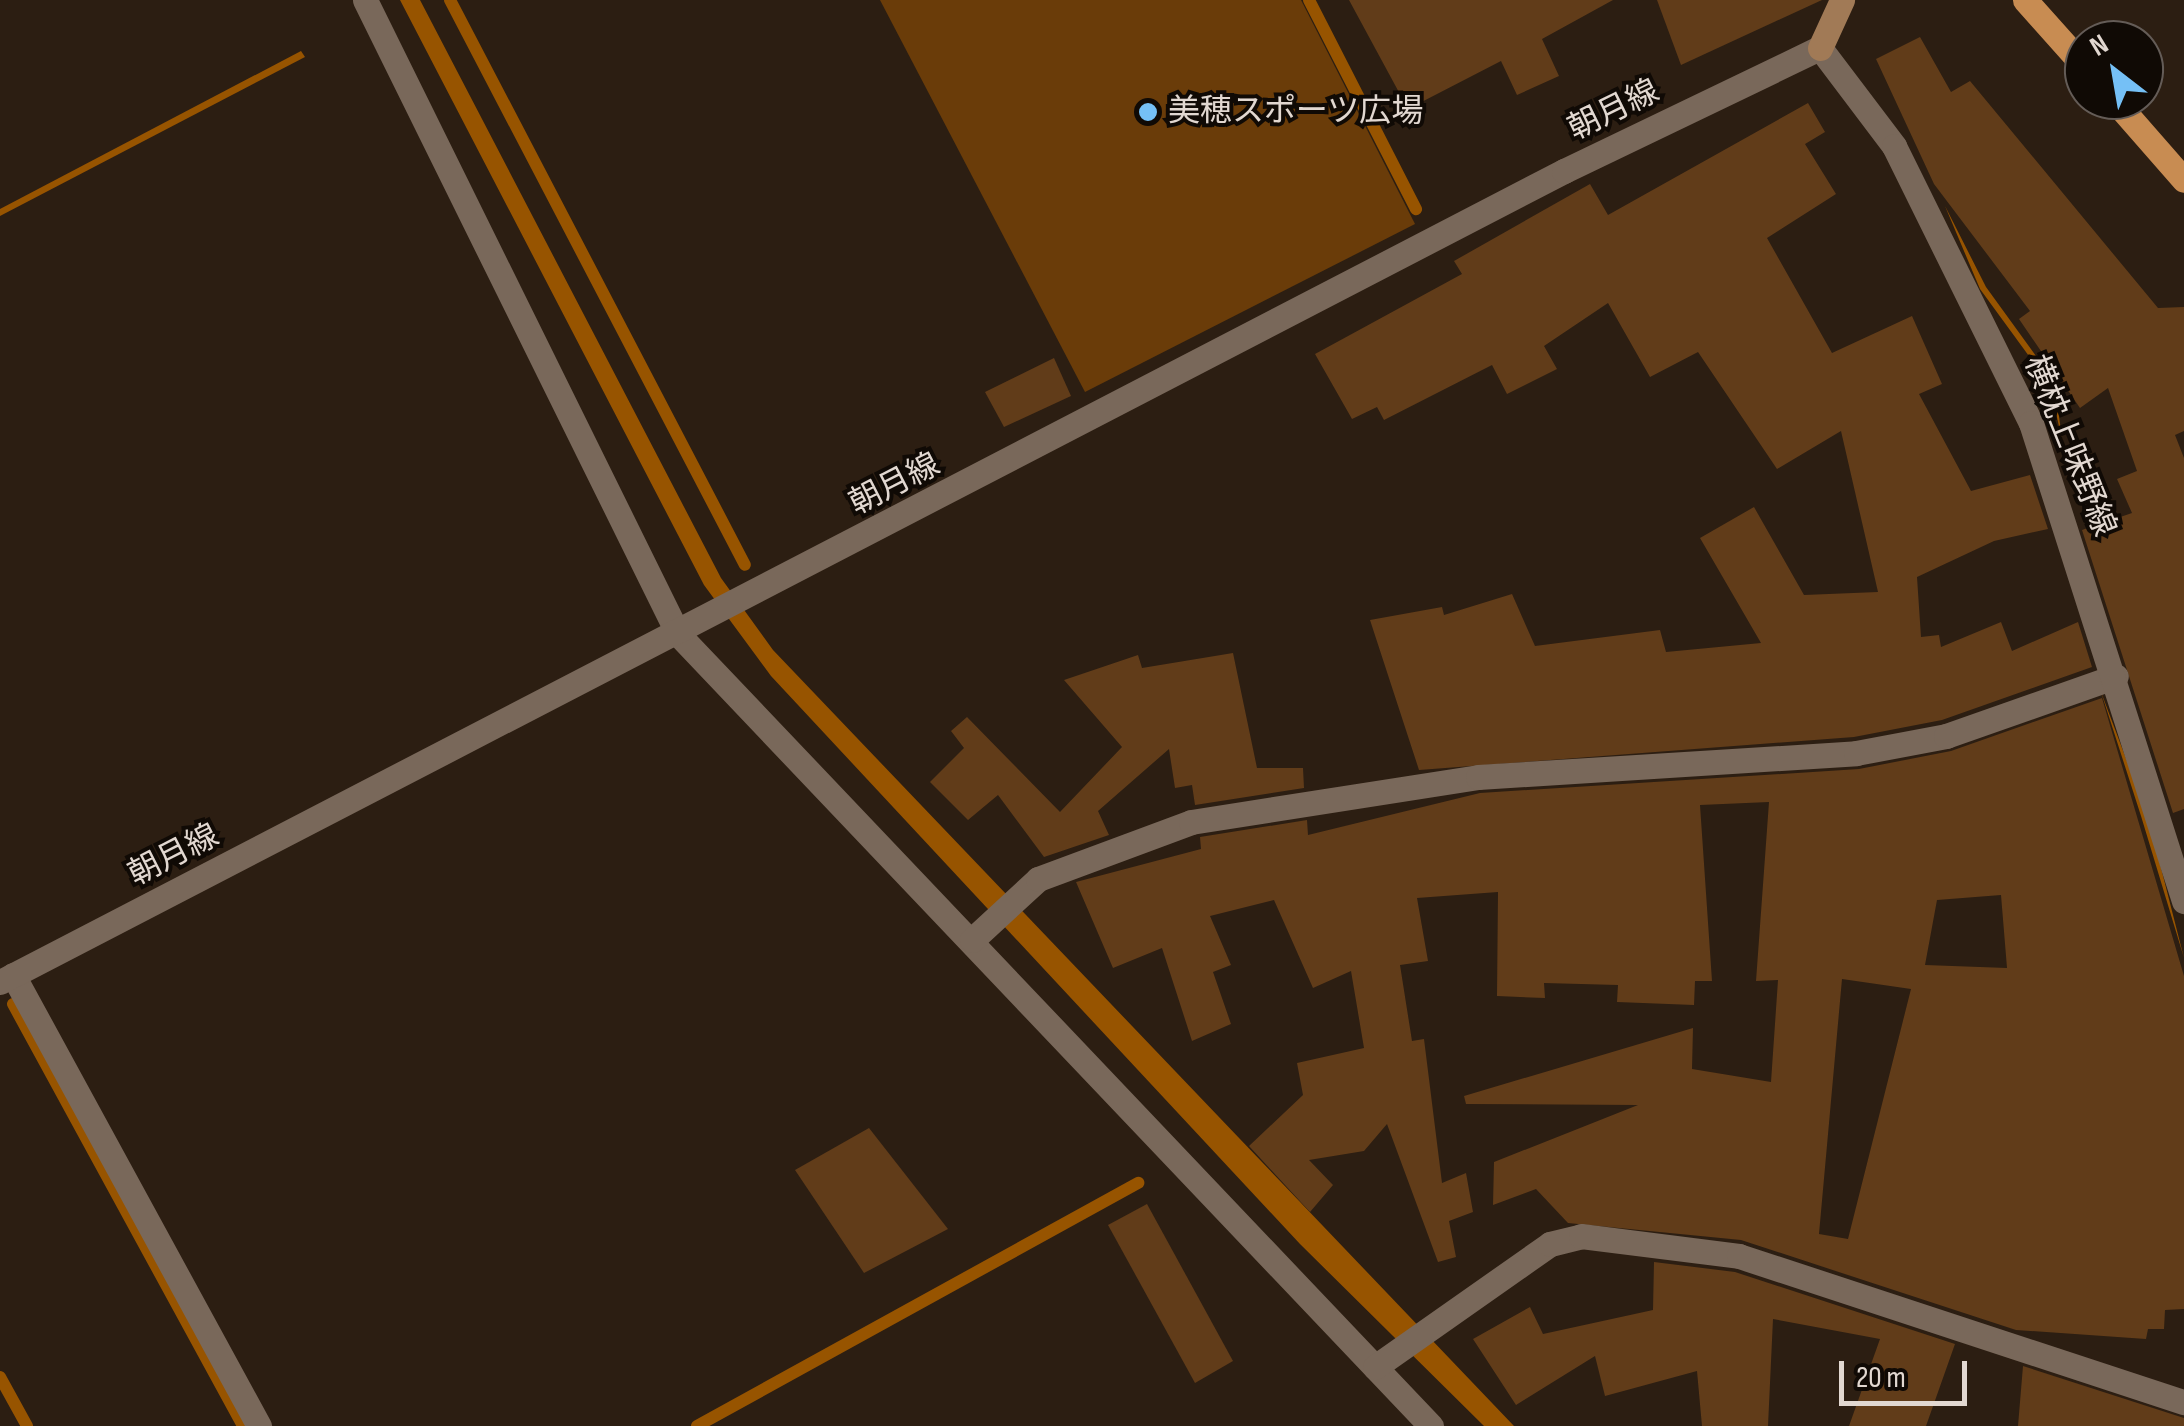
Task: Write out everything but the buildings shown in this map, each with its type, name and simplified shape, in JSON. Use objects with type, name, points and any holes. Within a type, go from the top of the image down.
[{"type":"main road","points":[[2025,0],[2064,44]]},
{"type":"main road","points":[[2132,120],[2184,180]]},
{"type":"street","points":[[365,0],[678,634],[1431,1426]]},
{"type":"street","points":[[1820,48],[1842,0]]},
{"type":"street","name":"朝月線","points":[[7,978],[678,634],[1564,171],[1820,48]]},
{"type":"street","name":"横枕上味野線","points":[[1820,48],[1894,146],[1970,293],[2063,505],[2184,901]]},
{"type":"street","points":[[972,940],[1038,880],[1191,822],[1478,777],[1856,753],[1946,736],[2116,676]]},
{"type":"street","points":[[7,978],[259,1426]]},
{"type":"street","points":[[1375,1367],[1504,1274],[1581,1236],[1740,1256],[2184,1402]]},
{"type":"shaded area","points":[[400,0],[420,0],[721,578],[773,650],[1514,1426],[1484,1426],[1300,1244],[771,676],[704,585]]},
{"type":"shaded area","name":"美穂スポーツ広場","points":[[880,0],[1301,0],[1415,224],[1085,392]]},
{"type":"shaded area","points":[[301,51],[305,57],[0,216],[0,209]]},
{"type":"shaded area","points":[[1945,206],[1986,287],[2054,381],[2063,445],[2050,385],[1980,289]]},
{"type":"shaded area","points":[[2101,692],[2148,817],[2184,958],[2141,816]]},
{"type":"waterway","points":[[450,0],[745,565]]},
{"type":"waterway","points":[[1309,0],[1416,209]]},
{"type":"waterway","points":[[13,1004],[243,1426]]},
{"type":"waterway","points":[[697,1426],[1138,1183]]},
{"type":"waterway","points":[[0,1377],[27,1426]]},
{"type":"place","name":"美穂スポーツ広場","points":[[1148,112]]}]
